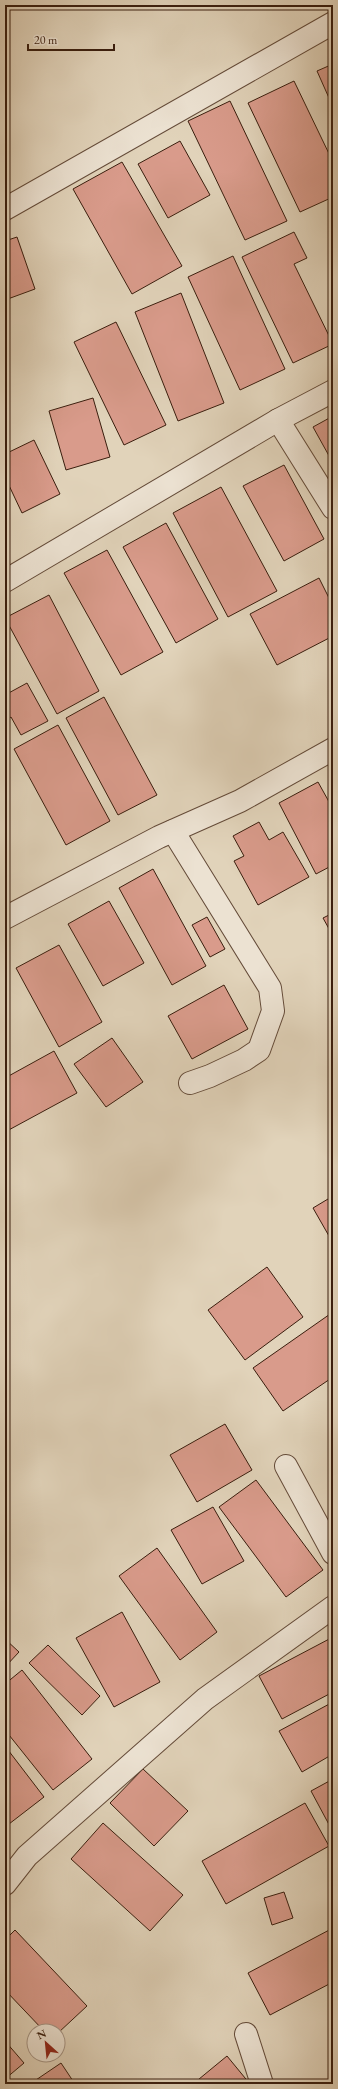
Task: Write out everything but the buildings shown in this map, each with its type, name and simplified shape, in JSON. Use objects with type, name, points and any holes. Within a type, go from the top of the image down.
[{"type":"street","points":[[5,209],[333,23]]},
{"type":"street","points":[[5,581],[278,420],[333,391]]},
{"type":"street","points":[[278,420],[333,508]]},
{"type":"street","points":[[5,918],[87,873],[173,831],[240,801],[333,749]]},
{"type":"street","points":[[173,831],[270,988],[273,1011],[259,1050],[244,1060],[210,1076],[190,1083]]},
{"type":"street","points":[[286,1466],[333,1553]]},
{"type":"street","points":[[5,1884],[28,1856],[205,1699],[333,1607]]},
{"type":"street","points":[[246,2034],[262,2084]]}]
